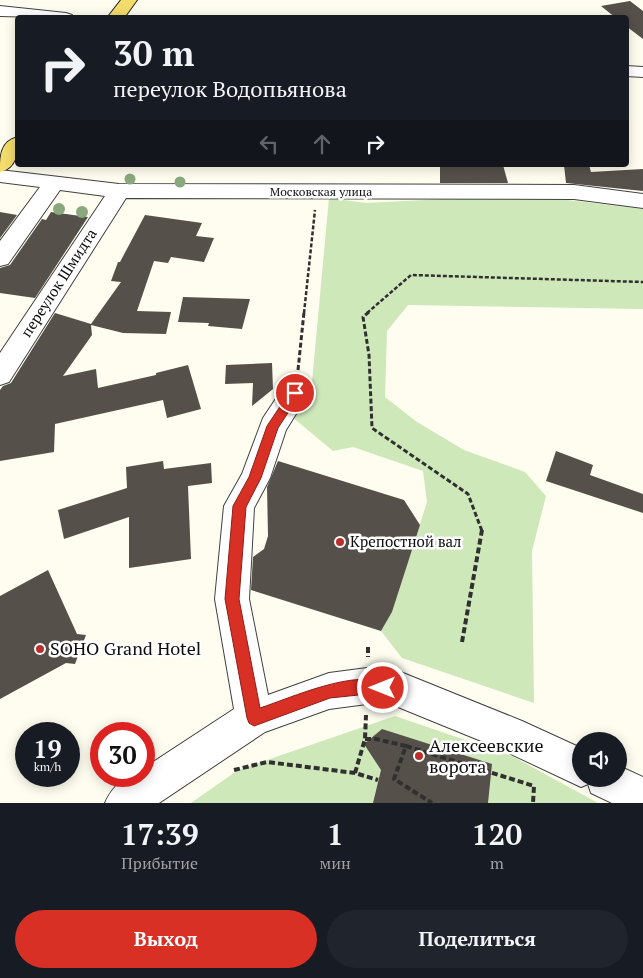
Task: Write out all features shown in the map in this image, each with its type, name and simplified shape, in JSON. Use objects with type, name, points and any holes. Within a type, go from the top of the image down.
[{"type":"main road","points":[[117,15],[129,0]]},
{"type":"main road","points":[[0,166],[15,147]]},
{"type":"street","points":[[0,11],[38,15]]},
{"type":"street","points":[[629,71],[643,72]]},
{"type":"street","name":"Московская улица","points":[[0,176],[119,191],[574,192],[643,201]]},
{"type":"street","points":[[0,258],[54,183]]},
{"type":"street","name":"переулок Шмидта","points":[[0,375],[119,191]]},
{"type":"street","points":[[254,718],[232,599],[239,506],[255,478],[273,426],[295,393]]},
{"type":"street","points":[[125,803],[254,718],[330,691],[368,686],[398,689],[509,734],[572,764]]},
{"type":"street","points":[[621,787],[643,798]]},
{"type":"path","points":[[295,393],[317,192]]},
{"type":"path","points":[[462,642],[482,530],[468,494],[372,428],[369,355],[363,317],[411,275],[643,282]]},
{"type":"path","points":[[365,739],[376,739],[406,746],[534,786],[533,803]]},
{"type":"path","points":[[406,746],[394,779],[432,803]]},
{"type":"path","points":[[229,770],[267,762],[355,774],[378,780]]},
{"type":"green space","points":[[329,198],[366,203],[445,199],[559,199],[643,209],[643,309],[408,305],[387,331],[385,397],[417,422],[464,450],[525,472],[546,496],[532,551],[534,703],[402,658],[381,631],[392,612],[427,502],[423,471],[353,447],[333,451],[291,416],[312,382]]},
{"type":"green space","points":[[395,716],[512,756],[598,803],[191,803],[238,770]]},
{"type":"building","points":[[630,1],[643,11],[643,39],[629,28],[629,15],[612,15],[601,6]]},
{"type":"building","points":[[440,167],[504,167],[508,183],[440,183]]},
{"type":"building","points":[[564,167],[590,167],[591,172],[643,169],[643,191],[566,183]]},
{"type":"building","points":[[0,212],[17,215],[0,238]]},
{"type":"building","points":[[51,212],[88,217],[35,298],[0,293],[0,268],[10,265],[42,219],[46,220]]},
{"type":"building","points":[[145,215],[202,223],[196,236],[214,238],[204,262],[171,257],[168,263],[154,261],[137,311],[171,312],[166,334],[123,333],[91,325],[92,335],[63,376],[96,369],[98,388],[156,375],[156,373],[188,365],[201,409],[167,418],[163,400],[55,424],[54,452],[0,461],[0,390],[3,386],[11,383],[55,313],[91,324],[121,282],[111,281],[118,262],[120,262]]},
{"type":"building","points":[[183,297],[250,299],[242,329],[208,326],[209,323],[178,322]]},
{"type":"building","points":[[272,363],[273,389],[252,406],[253,383],[225,384],[226,365]]},
{"type":"building","points":[[556,451],[593,465],[590,475],[643,494],[643,513],[546,481]]},
{"type":"building","points":[[163,461],[164,469],[211,463],[212,483],[188,486],[191,559],[129,568],[129,517],[64,539],[58,510],[127,488],[126,467]]},
{"type":"building","name":"Крепостной вал","points":[[278,461],[404,500],[420,525],[392,612],[381,631],[251,590],[253,557],[264,549],[268,536],[267,487]]},
{"type":"building","name":"SOHO Grand Hotel","points":[[48,570],[77,634],[86,635],[75,664],[66,663],[0,699],[0,596]]},
{"type":"building","name":"Алексеевские ворота","points":[[382,729],[492,764],[488,803],[373,803],[381,770],[364,744]]},
{"type":"place","name":"Крепостной вал","points":[[340,542]]},
{"type":"place","name":"SOHO Grand Hotel","points":[[40,649]]},
{"type":"place","name":"Алексеевские ворота","points":[[419,756]]},
{"type":"route","points":[[295,393],[273,426],[255,478],[239,506],[232,599],[254,718],[330,691],[368,686],[383,688]]}]
